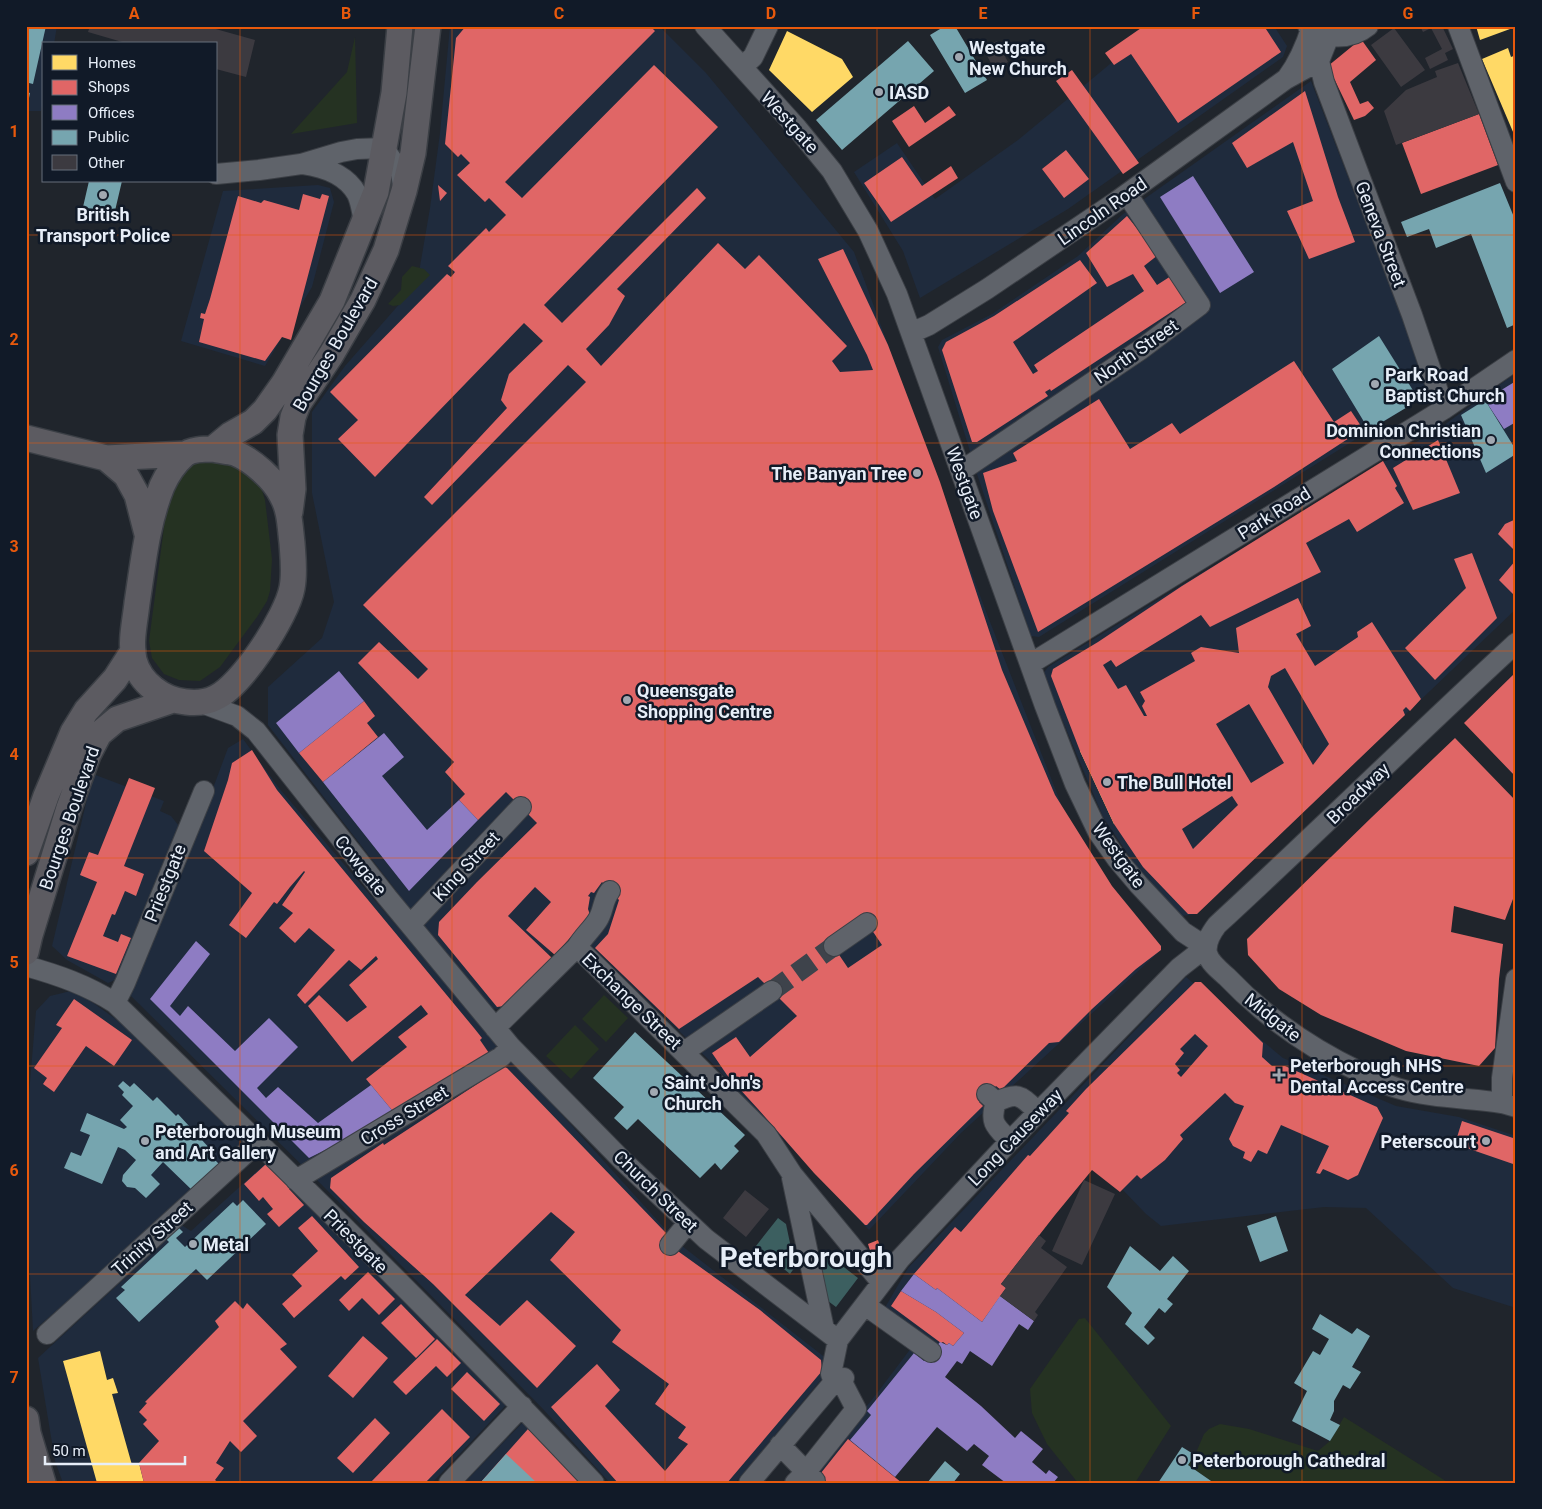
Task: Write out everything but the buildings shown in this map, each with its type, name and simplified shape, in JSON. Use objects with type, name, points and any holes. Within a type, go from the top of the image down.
[{"type":"main road","name":"Bourges Boulevard","points":[[213,449],[230,435],[253,422],[265,410],[284,383],[332,301],[376,192],[394,93],[400,26]]},
{"type":"main road","name":"Bourges Boulevard","points":[[289,517],[293,489],[290,435],[293,417],[298,404],[331,355],[363,300],[386,250],[404,191],[413,153],[428,26]]},
{"type":"main road","points":[[34,440],[106,458],[185,454],[213,449],[234,453],[270,479],[282,495],[289,517],[294,573],[288,602],[273,632],[257,656],[237,680],[216,698],[198,702],[173,700],[160,694],[146,682],[138,671],[132,639],[147,537],[157,499],[163,483],[171,470],[185,454]]},
{"type":"main road","points":[[106,458],[126,475],[137,495],[147,537]]},
{"type":"main road","name":"Bourges Boulevard","points":[[26,853],[46,796],[73,732],[86,711],[115,679],[133,652]]},
{"type":"main road","name":"Bourges Boulevard","points":[[26,952],[69,808],[88,755],[99,734],[117,719],[173,700]]},
{"type":"main road","points":[[26,1419],[28,1433],[43,1483]]},
{"type":"street","name":"Westgate","points":[[705,26],[821,157],[842,185],[868,231],[897,294],[1075,784],[1098,832],[1117,859],[1138,885],[1184,932],[1206,947]]},
{"type":"street","points":[[742,67],[753,57],[768,26]]},
{"type":"street","points":[[1319,61],[1318,29],[1352,34],[1368,26]]},
{"type":"street","points":[[1458,26],[1516,182]]},
{"type":"street","name":"Lincoln Road","points":[[1286,79],[1318,29]]},
{"type":"street","name":"Lincoln Road","points":[[910,333],[929,325],[988,289],[1127,194],[1286,79],[1319,61]]},
{"type":"street","name":"Geneva Street","points":[[1319,61],[1324,82],[1412,315],[1444,409]]},
{"type":"street","points":[[218,174],[301,164],[349,150],[384,148],[401,173],[404,191]]},
{"type":"street","points":[[301,164],[320,166],[346,180],[358,196],[364,221]]},
{"type":"street","name":"North Street","points":[[961,471],[1140,350],[1200,305],[1127,194]]},
{"type":"street","name":"Park Road","points":[[1030,664],[1444,409],[1516,360]]},
{"type":"street","name":"Broadway","points":[[1206,947],[1217,925],[1516,643]]},
{"type":"street","name":"Cowgate","points":[[198,702],[237,716],[256,731],[410,925],[511,1047]]},
{"type":"street","name":"Priestgate","points":[[114,1003],[125,983],[204,790]]},
{"type":"street","name":"King Street","points":[[410,925],[521,807]]},
{"type":"street","points":[[495,1028],[577,947],[599,919],[605,897],[610,891]]},
{"type":"street","points":[[834,946],[867,923]]},
{"type":"street","name":"Exchange Street","points":[[577,947],[684,1052],[769,1130],[792,1174],[881,1282]]},
{"type":"street","name":"Midgate","points":[[1206,947],[1210,959],[1241,993],[1272,1019],[1328,1056],[1394,1087],[1509,1105]]},
{"type":"street","name":"Long Causeway","points":[[831,1335],[865,1305],[900,1258],[1038,1112],[1179,968],[1206,947]]},
{"type":"street","name":"Priestgate","points":[[26,966],[72,981],[101,994],[114,1003],[258,1142],[522,1406],[594,1483]]},
{"type":"street","points":[[1509,1105],[1502,1078],[1516,979]]},
{"type":"street","points":[[684,1052],[772,991]]},
{"type":"street","name":"Cross Street","points":[[296,1180],[501,1057],[511,1047]]},
{"type":"street","name":"Church Street","points":[[511,1047],[623,1161],[706,1239],[831,1335]]},
{"type":"street","points":[[1010,1141],[995,1126],[992,1113],[992,1098],[1010,1095],[1023,1098],[1038,1112]]},
{"type":"street","name":"Trinity Street","points":[[47,1334],[258,1142]]},
{"type":"street","points":[[749,1483],[780,1445],[846,1373],[844,1357],[831,1335],[792,1174]]},
{"type":"street","points":[[670,1246],[688,1222]]},
{"type":"street","points":[[865,1305],[931,1352]]},
{"type":"street","points":[[780,1445],[805,1478],[856,1409],[838,1382]]},
{"type":"street","points":[[449,1483],[522,1406]]},
{"type":"shaded area","points":[[26,26],[57,26],[54,42],[42,42],[41,111],[26,111]]},
{"type":"shaded area","points":[[450,26],[659,26],[706,73],[854,252],[985,609],[1065,814],[1132,920],[1160,951],[961,1133],[869,1230],[708,1059],[573,928],[498,1009],[490,1008],[483,1003],[268,725],[268,687],[322,638],[334,602],[312,493],[312,412],[345,366],[417,284],[440,133]]},
{"type":"shaded area","points":[[1156,26],[1274,26],[1287,46],[1283,57],[1068,209],[920,298],[903,251],[854,172],[897,143],[935,199],[1018,140]]},
{"type":"shaded area","points":[[355,37],[357,123],[291,134],[347,72]]},
{"type":"shaded area","points":[[1311,81],[1429,387],[1425,396],[1039,637],[1031,636],[976,471],[938,347],[942,340],[992,314],[1078,256],[1123,214]]},
{"type":"shaded area","points":[[318,185],[330,188],[334,202],[312,287],[265,366],[181,341],[223,191]]},
{"type":"shaded area","points":[[412,266],[424,269],[430,275],[400,305],[393,306],[388,304],[401,290],[402,277]]},
{"type":"shaded area","points":[[1516,373],[1516,609],[1196,914],[1182,916],[1137,868],[1103,817],[1043,674],[1048,667],[1444,425]]},
{"type":"shaded area","points":[[200,461],[228,464],[242,470],[261,487],[265,500],[272,559],[270,591],[267,601],[257,617],[220,667],[200,681],[179,680],[164,674],[152,658],[149,641],[168,503],[173,488],[181,476]]},
{"type":"shaded area","points":[[243,739],[279,788],[488,1033],[677,1242],[827,1359],[825,1375],[735,1483],[610,1483],[543,1409],[321,1184],[129,994],[203,815],[228,748]]},
{"type":"shaded area","points":[[93,774],[164,801],[160,811],[171,816],[179,826],[117,979],[108,983],[67,960],[52,946]]},
{"type":"shaded area","points":[[1186,977],[1283,1058],[1396,1106],[1459,1117],[1516,1136],[1516,1308],[1453,1288],[1366,1208],[1324,1207],[1161,1226],[1146,1214],[1097,1163],[953,1328],[852,1465],[800,1483],[871,1401],[918,1339],[883,1311],[908,1268]]},
{"type":"shaded area","points":[[75,990],[155,1047],[241,1134],[237,1154],[33,1331],[26,1202],[26,1129],[36,1011],[50,996]]},
{"type":"shaded area","points":[[604,995],[628,1018],[606,1042],[582,1019]]},
{"type":"shaded area","points":[[575,1025],[599,1049],[571,1079],[546,1056]]},
{"type":"shaded area","points":[[268,1161],[509,1402],[432,1483],[63,1483],[55,1461],[38,1358],[160,1246],[162,1240],[180,1224],[191,1231]]},
{"type":"shaded area","points":[[778,1218],[786,1224],[795,1267],[790,1274],[756,1246]]},
{"type":"shaded area","points":[[823,1251],[858,1278],[836,1307],[828,1301],[818,1257]]},
{"type":"shaded area","points":[[1085,1318],[1171,1426],[1135,1483],[1078,1483],[1047,1444],[1032,1413],[1030,1389],[1079,1319]]},
{"type":"shaded area","points":[[1344,1417],[1449,1483],[1214,1483],[1188,1465],[1195,1455],[1204,1434],[1209,1429],[1220,1424],[1249,1429],[1318,1451],[1330,1441]]},
{"type":"shaded area","points":[[526,1419],[586,1483],[464,1483]]},
{"type":"tunnel","points":[[772,991],[834,946]]},
{"type":"place","name":"Westgate New Church","points":[[959,57]]},
{"type":"place","name":"IASD","points":[[879,92]]},
{"type":"place","name":"British Transport Police","points":[[103,195]]},
{"type":"place","name":"Park Road Baptist Church","points":[[1375,384]]},
{"type":"place","name":"Dominion Christian Connections","points":[[1491,440]]},
{"type":"place","name":"The Banyan Tree","points":[[917,473]]},
{"type":"place","name":"Queensgate Shopping Centre","points":[[627,700]]},
{"type":"place","name":"The Bull Hotel","points":[[1107,782]]},
{"type":"place","name":"Peterborough NHS Dental Access Centre","points":[[1279,1075]]},
{"type":"place","name":"Saint John's Church","points":[[654,1092]]},
{"type":"place","name":"Peterborough Museum and Art Gallery","points":[[145,1141]]},
{"type":"place","name":"Peterscourt","points":[[1486,1141]]},
{"type":"place","name":"Metal","points":[[193,1244]]},
{"type":"place","name":"Peterborough Cathedral","points":[[1182,1460]]},
{"type":"district","name":"Peterborough","points":[[806,1257]]}]
